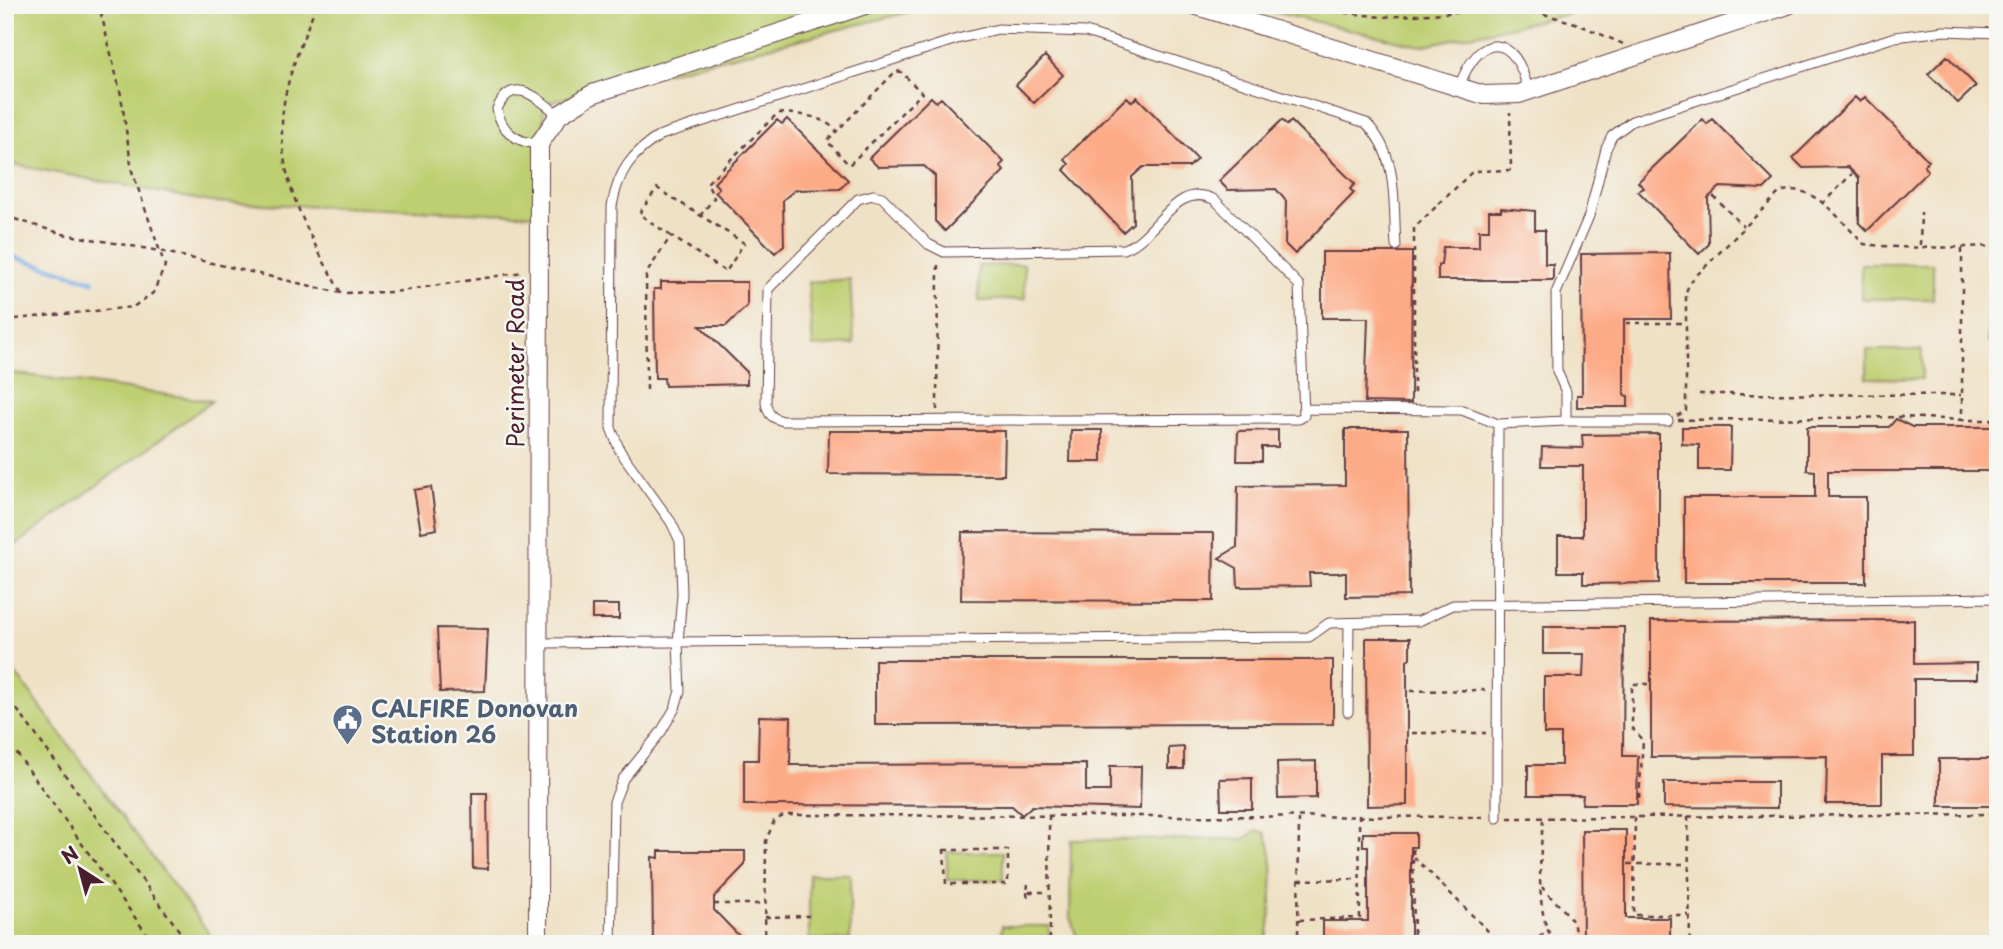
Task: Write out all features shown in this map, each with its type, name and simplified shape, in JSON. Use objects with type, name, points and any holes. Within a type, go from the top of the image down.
[{"type":"street","points":[[539,144],[559,115],[592,94],[865,5]]},
{"type":"street","points":[[1194,5],[1484,95],[1528,91],[1788,5]]},
{"type":"street","name":"Perimeter Road","points":[[538,944],[539,144]]},
{"type":"lane","points":[[611,944],[614,802],[623,779],[661,732],[675,708],[680,691],[680,541],[671,522],[620,450],[611,428],[611,206],[615,186],[632,155],[661,135],[978,33],[998,29],[1087,32],[1366,123],[1380,140],[1391,162],[1396,246]]},
{"type":"lane","points":[[1566,421],[1566,392],[1557,371],[1556,293],[1589,216],[1606,149],[1621,127],[1632,121],[1895,37],[1944,30],[1998,33]]},
{"type":"lane","points":[[1459,87],[1475,57],[1488,47],[1502,45],[1513,53],[1521,65],[1528,91]]},
{"type":"lane","points":[[539,144],[515,138],[505,129],[497,109],[501,100],[508,93],[523,91],[532,94],[559,115]]},
{"type":"lane","points":[[1206,195],[1215,200],[1299,285],[1304,416],[1299,419],[774,419],[766,404],[766,299],[773,282],[865,196],[882,197],[938,250],[1124,249],[1135,244],[1183,199],[1206,195]]},
{"type":"lane","points":[[1304,409],[1462,410],[1498,424],[1668,421]]},
{"type":"lane","points":[[1497,818],[1498,424]]},
{"type":"lane","points":[[538,643],[1310,637],[1329,623],[1419,621],[1453,605],[1998,598]]},
{"type":"lane","points":[[1348,712],[1349,623]]},
{"type":"path","points":[[5,320],[133,307],[153,293],[165,266],[132,171],[121,95],[99,5]]},
{"type":"path","points":[[316,5],[285,97],[283,154],[297,213],[341,293]]},
{"type":"path","points":[[1315,5],[1339,12],[1382,17],[1523,8],[1606,34],[1642,54]]},
{"type":"path","points":[[896,71],[901,72],[922,93],[849,164],[827,141],[838,131],[896,71]]},
{"type":"path","points":[[1414,393],[1414,228],[1473,171],[1511,170],[1510,94]]},
{"type":"path","points":[[700,216],[714,198],[707,183],[778,113],[823,120],[838,131]]},
{"type":"path","points":[[1822,204],[1852,174]]},
{"type":"path","points":[[657,188],[744,243],[726,272],[671,236],[639,215],[657,188]]},
{"type":"path","points":[[1668,421],[1686,411],[1686,292],[1693,276],[1775,196],[1786,190],[1805,191],[1864,244],[1962,248],[1998,246]]},
{"type":"path","points":[[1713,196],[1744,227]]},
{"type":"path","points":[[1920,245],[1921,212]]},
{"type":"path","points":[[5,216],[63,234],[160,251],[341,293],[394,292],[505,273],[539,271]]},
{"type":"path","points":[[647,390],[646,274],[671,236]]},
{"type":"path","points":[[1962,248],[1962,420]]},
{"type":"path","points":[[937,421],[938,250]]},
{"type":"path","points":[[1626,323],[1686,323]]},
{"type":"path","points":[[1699,394],[1961,395]]},
{"type":"path","points":[[1668,421],[1903,417],[1998,420]]},
{"type":"path","points":[[1639,798],[1639,781],[1643,781],[1643,741],[1632,728],[1632,684],[1648,684]]},
{"type":"path","points":[[1411,691],[1498,690]]},
{"type":"path","points":[[5,693],[189,944]]},
{"type":"path","points":[[1412,733],[1497,733]]},
{"type":"path","points":[[5,737],[154,944]]},
{"type":"path","points":[[765,944],[767,831],[785,815],[1001,814],[1023,818],[1049,815],[1359,815],[1542,819],[1998,814]]},
{"type":"path","points":[[1049,815],[1050,944]]},
{"type":"path","points":[[1298,815],[1298,944]]},
{"type":"path","points":[[1299,920],[1360,918],[1359,815]]},
{"type":"path","points":[[1688,816],[1690,944]]},
{"type":"path","points":[[1635,817],[1634,915],[1689,915]]},
{"type":"path","points":[[1542,819],[1542,887],[1544,920],[1553,939],[1563,944],[1576,932],[1574,923],[1542,887]]},
{"type":"path","points":[[1008,849],[1008,884],[946,884],[943,880],[944,850],[1008,849]]},
{"type":"path","points":[[1413,849],[1414,944]]},
{"type":"path","points":[[1413,857],[1501,944]]},
{"type":"path","points":[[1628,864],[1688,864]]},
{"type":"path","points":[[1299,880],[1359,879]]},
{"type":"path","points":[[1028,884],[1028,901]]},
{"type":"path","points":[[1027,892],[1049,891]]},
{"type":"path","points":[[714,904],[765,904]]},
{"type":"path","points":[[765,918],[809,916]]},
{"type":"path","points":[[1521,944],[1548,932]]},
{"type":"green space","points":[[5,5],[937,5],[544,103],[539,215],[211,202],[5,163]]},
{"type":"green space","points":[[1243,5],[1610,5],[1421,46]]},
{"type":"green space","points":[[1990,258],[1998,258],[1998,342],[1988,341]]},
{"type":"green space","points":[[1024,264],[1025,299],[979,301],[978,266]]},
{"type":"green space","points":[[1861,264],[1933,264],[1933,299],[1861,299]]},
{"type":"green space","points":[[850,279],[854,344],[813,347],[808,282]]},
{"type":"green space","points":[[1867,350],[1922,350],[1922,379],[1867,378]]},
{"type":"green space","points":[[5,372],[212,401],[5,553]]},
{"type":"green space","points":[[5,659],[217,944],[5,944]]},
{"type":"green space","points":[[1256,831],[1264,832],[1271,856],[1272,887],[1267,944],[1079,944],[1070,917],[1071,840],[1244,839]]},
{"type":"green space","points":[[947,852],[1003,852],[1003,880],[947,880]]},
{"type":"green space","points":[[809,874],[850,874],[850,940],[809,940]]},
{"type":"green space","points":[[1002,926],[1049,926],[1049,944],[1001,944]]},
{"type":"building","points":[[1045,56],[1063,75],[1034,103],[1016,85]]},
{"type":"building","points":[[1947,56],[1976,86],[1958,103],[1928,74]]},
{"type":"building","points":[[931,97],[936,102],[941,98],[1004,162],[1000,166],[1004,171],[945,231],[935,221],[935,176],[924,166],[878,167],[869,158]]},
{"type":"building","points":[[1127,97],[1132,102],[1137,97],[1197,159],[1189,167],[1143,167],[1132,177],[1133,223],[1123,232],[1064,170],[1069,164],[1064,159]]},
{"type":"building","points":[[1855,97],[1860,102],[1865,97],[1929,161],[1924,166],[1928,171],[1867,231],[1859,223],[1859,178],[1848,167],[1803,168],[1793,158]]},
{"type":"building","points":[[787,119],[848,180],[840,189],[795,190],[783,200],[784,245],[775,253],[715,192],[719,188],[714,183],[777,120],[782,124]]},
{"type":"building","points":[[1703,119],[1707,124],[1712,119],[1773,180],[1764,189],[1720,187],[1708,198],[1709,244],[1699,254],[1638,191],[1644,188],[1638,182]]},
{"type":"building","points":[[1282,120],[1287,125],[1291,121],[1355,184],[1350,189],[1354,193],[1295,254],[1285,244],[1286,201],[1276,189],[1228,190],[1219,181]]},
{"type":"building","points":[[1501,208],[1535,211],[1535,230],[1545,230],[1545,264],[1553,264],[1553,280],[1438,280],[1438,265],[1441,265],[1443,247],[1479,247],[1479,230],[1489,230],[1489,211],[1501,211]]},
{"type":"building","points":[[1322,252],[1412,252],[1411,403],[1365,402],[1368,318],[1322,318]]},
{"type":"building","points":[[1670,253],[1671,319],[1624,319],[1624,395],[1628,396],[1628,407],[1577,407],[1577,395],[1582,395],[1581,254]]},
{"type":"building","points":[[661,282],[747,282],[747,306],[726,326],[700,326],[747,372],[747,384],[665,386],[664,378],[655,378],[654,289],[661,289]]},
{"type":"building","points":[[1896,419],[1912,427],[1998,427],[1998,471],[1828,471],[1828,497],[1866,497],[1866,583],[1684,583],[1684,497],[1815,497],[1815,471],[1807,470],[1807,427],[1889,427]]},
{"type":"building","points":[[1682,427],[1731,427],[1730,470],[1699,470],[1699,445],[1682,444]]},
{"type":"building","points":[[1345,429],[1408,429],[1409,596],[1346,597],[1346,573],[1309,573],[1310,586],[1238,587],[1237,568],[1219,558],[1237,547],[1238,486],[1345,485]]},
{"type":"building","points":[[1071,430],[1102,430],[1102,462],[1070,462]]},
{"type":"building","points":[[1278,430],[1278,447],[1262,447],[1262,461],[1237,461],[1238,431]]},
{"type":"building","points":[[829,431],[1005,431],[1004,475],[828,474]]},
{"type":"building","points":[[1659,434],[1659,583],[1583,584],[1583,572],[1558,572],[1558,536],[1583,536],[1583,466],[1541,466],[1542,447],[1583,448],[1582,435]]},
{"type":"building","points":[[431,487],[437,529],[421,532],[414,490]]},
{"type":"building","points":[[962,532],[1214,533],[1213,601],[961,600]]},
{"type":"building","points":[[592,605],[619,605],[619,619],[592,619]]},
{"type":"building","points":[[1914,620],[1914,664],[1977,663],[1977,679],[1914,679],[1914,756],[1882,756],[1882,804],[1826,804],[1827,756],[1651,757],[1651,621]]},
{"type":"building","points":[[1543,627],[1624,627],[1623,756],[1638,756],[1637,804],[1582,804],[1583,795],[1528,795],[1528,765],[1561,765],[1561,734],[1544,734],[1544,677],[1583,677],[1584,654],[1543,654]]},
{"type":"building","points":[[437,628],[488,629],[485,691],[440,692]]},
{"type":"building","points":[[1366,638],[1410,638],[1410,658],[1407,660],[1407,805],[1367,806]]},
{"type":"building","points":[[875,660],[1333,660],[1333,724],[875,725]]},
{"type":"building","points":[[759,716],[791,717],[790,765],[1086,764],[1086,791],[1110,791],[1110,766],[1141,766],[1140,809],[1032,806],[1022,815],[1012,806],[744,805],[744,760],[758,760]]},
{"type":"building","points":[[1184,747],[1184,769],[1169,769],[1169,748]]},
{"type":"building","points":[[1939,759],[1998,759],[1998,806],[1939,806]]},
{"type":"building","points":[[1316,761],[1316,798],[1278,799],[1277,762]]},
{"type":"building","points":[[1252,778],[1252,809],[1221,809],[1220,779]]},
{"type":"building","points":[[1664,782],[1777,782],[1777,808],[1664,807]]},
{"type":"building","points":[[472,793],[487,793],[488,869],[473,868]]},
{"type":"building","points":[[1582,830],[1626,830],[1626,918],[1670,918],[1670,944],[1583,944]]},
{"type":"building","points":[[1363,833],[1416,833],[1416,847],[1411,847],[1411,944],[1323,944],[1323,921],[1368,921],[1368,846],[1363,846]]},
{"type":"building","points":[[659,851],[745,851],[745,865],[714,897],[714,910],[747,944],[653,944],[652,857],[659,858]]},
{"type":"waterway","points":[[5,254],[93,281]]},
{"type":"place","name":"CALFIRE Donovan Station 26","points":[[348,747]]}]
